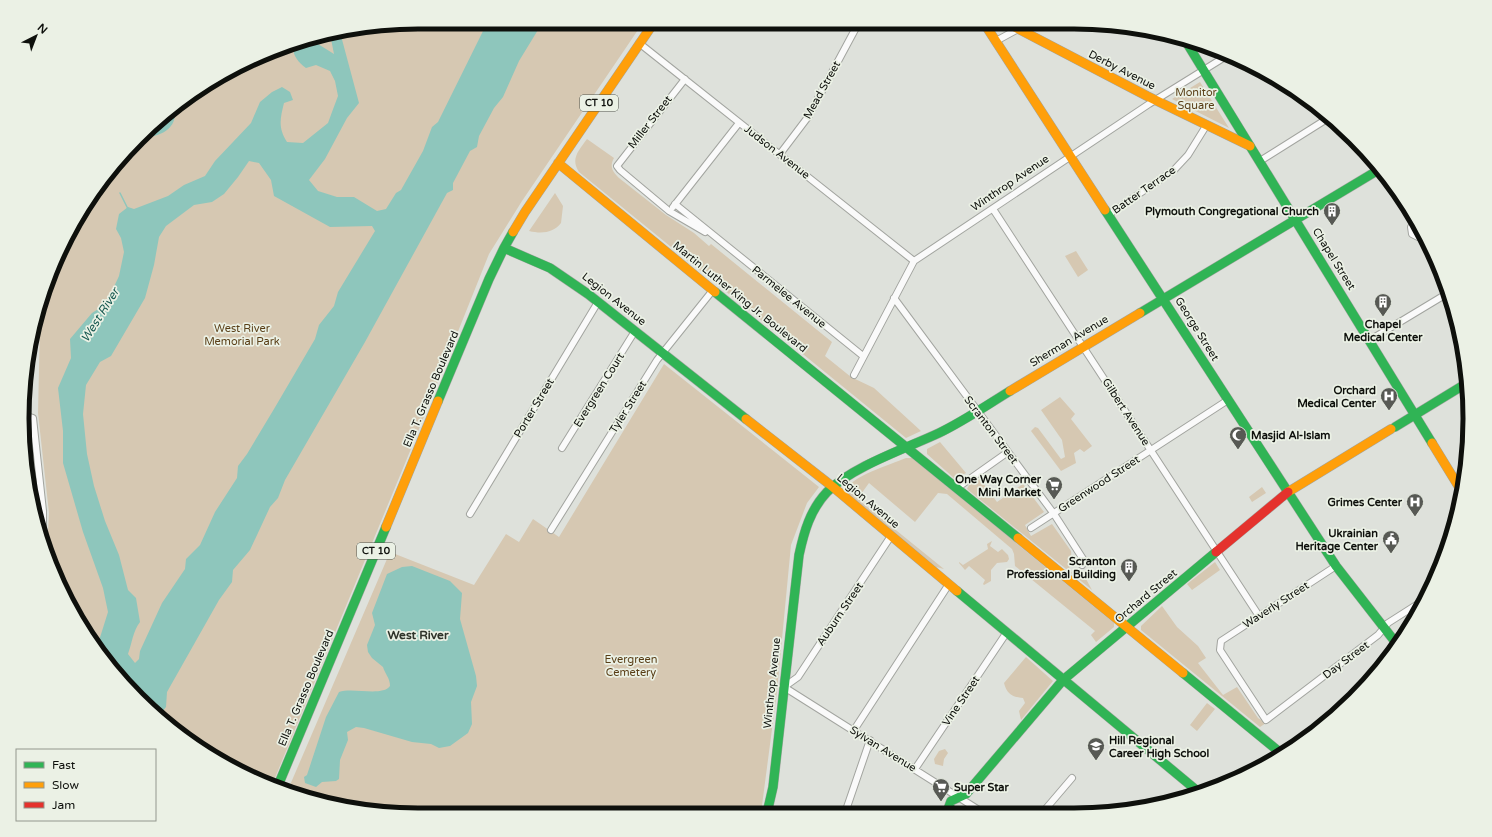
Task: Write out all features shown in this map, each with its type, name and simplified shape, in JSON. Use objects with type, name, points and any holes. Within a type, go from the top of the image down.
[{"type":"main road","name":"Ella T. Grasso Boulevard","points":[[280,782],[489,278],[525,212],[649,29]]},
{"type":"main road","name":"George Street","points":[[988,29],[1336,566],[1393,640]]},
{"type":"main road","name":"Derby Avenue","points":[[1019,29],[1206,126],[1250,146]]},
{"type":"main road","name":"Chapel Street","points":[[1189,47],[1370,340],[1414,415],[1458,484]]},
{"type":"main road","name":"Martin Luther King Jr. Boulevard","points":[[558,163],[1277,750]]},
{"type":"main road","name":"Sherman Avenue","points":[[798,555],[811,515],[833,487],[850,474],[941,432],[1375,172]]},
{"type":"main road","name":"Legion Avenue","points":[[504,248],[550,268],[598,302],[833,487],[1194,788]]},
{"type":"main road","name":"Orchard Street","points":[[948,808],[951,801],[966,794],[1064,680],[1288,492],[1462,387]]},
{"type":"main road","name":"Winthrop Avenue","points":[[768,808],[773,786],[798,555]]},
{"type":"street","name":"Mead Street","points":[[780,154],[808,117],[855,29]]},
{"type":"street","points":[[996,41],[1019,29]]},
{"type":"street","name":"Judson Avenue","points":[[639,43],[914,261]]},
{"type":"street","name":"Winthrop Avenue","points":[[854,375],[914,261],[1155,100],[1222,59]]},
{"type":"street","name":"Miller Street","points":[[618,166],[684,80]]},
{"type":"street","points":[[1260,161],[1324,121]]},
{"type":"street","points":[[669,211],[739,123]]},
{"type":"street","name":"Batter Terrace","points":[[1108,215],[1174,170],[1188,156],[1206,126]]},
{"type":"street","name":"Parmelee Avenue","points":[[618,166],[620,170],[669,211],[715,238]]},
{"type":"street","name":"Parmelee Avenue","points":[[675,204],[715,238],[863,356]]},
{"type":"street","name":"Gilbert Avenue","points":[[993,209],[1259,616]]},
{"type":"street","points":[[1412,226],[1412,234],[1418,237]]},
{"type":"street","name":"Tyler Street","points":[[551,530],[663,353],[713,290]]},
{"type":"street","points":[[1370,340],[1443,296]]},
{"type":"street","name":"Scranton Street","points":[[894,298],[1054,514],[1080,551],[1083,559],[1082,565]]},
{"type":"street","name":"Porter Street","points":[[470,514],[598,302]]},
{"type":"street","name":"Evergreen Court","points":[[562,448],[635,331]]},
{"type":"street","name":"Greenwood Street","points":[[1031,528],[1228,400]]},
{"type":"street","points":[[29,417],[33,418],[43,522]]},
{"type":"street","points":[[957,488],[1008,452]]},
{"type":"street","name":"Auburn Street","points":[[784,687],[798,677],[892,536]]},
{"type":"street","name":"Waverly Street","points":[[1266,720],[1220,650],[1221,641],[1336,566]]},
{"type":"street","points":[[854,730],[949,584]]},
{"type":"street","name":"Day Street","points":[[1266,720],[1378,635],[1388,623],[1415,606]]},
{"type":"street","name":"Vine Street","points":[[915,769],[1007,632]]},
{"type":"street","name":"Sylvan Avenue","points":[[784,687],[975,808]]},
{"type":"street","points":[[847,808],[870,740]]},
{"type":"street","points":[[1046,808],[1072,778]]},
{"type":"green space","name":"West River Memorial Park","points":[[418,29],[639,29],[522,201],[489,254],[413,444],[274,780],[246,768],[224,756],[181,728],[143,694],[109,656],[95,635],[69,591],[48,537],[49,513],[38,413],[40,326],[50,293],[69,246],[81,224],[109,181],[143,143],[181,109],[202,95],[246,69],[269,59],[318,42],[368,32]]},
{"type":"green space","name":"Monitor Square","points":[[1200,82],[1229,128],[1172,99]]},
{"type":"green space","points":[[587,139],[614,158],[612,169],[619,178],[666,215],[694,233],[709,246],[711,244],[832,342],[825,356],[851,377],[874,388],[921,431],[906,438],[579,172],[576,167],[575,159]]},
{"type":"green space","points":[[555,193],[563,206],[561,223],[551,231],[547,232],[529,231]]},
{"type":"green space","points":[[1076,251],[1088,270],[1078,277],[1065,256]]},
{"type":"green space","name":"Evergreen Cemetery","points":[[664,364],[819,487],[807,503],[791,545],[777,691],[762,808],[393,807],[343,801],[290,786],[390,552],[474,585],[506,534],[519,542],[533,519],[559,537]]},
{"type":"green space","points":[[1060,397],[1075,414],[1071,419],[1092,446],[1084,452],[1080,449],[1074,453],[1076,463],[1061,471],[1031,431],[1035,427],[1038,428],[1061,459],[1065,457],[1062,440],[1041,410]]},
{"type":"green space","points":[[940,442],[966,473],[955,479],[927,454],[927,449]]},
{"type":"green space","points":[[906,458],[912,458],[1114,623],[1114,627],[1096,642],[1091,635],[1095,631],[1015,566],[1012,549],[947,494],[938,493],[915,522],[869,483],[861,494],[860,501],[944,569],[936,567],[845,491],[855,480]]},
{"type":"green space","points":[[980,479],[997,502],[1023,484],[1044,512],[1025,525],[1031,536],[1052,524],[1071,551],[1070,570],[1077,575],[1085,577],[1092,590],[967,489],[969,485]]},
{"type":"green space","points":[[1262,487],[1266,493],[1252,502],[1249,497]]},
{"type":"green space","points":[[992,541],[990,546],[998,552],[1002,549],[1008,555],[1009,559],[1007,562],[997,563],[991,570],[991,581],[984,585],[985,580],[969,566],[965,570],[959,562],[963,565],[988,549],[987,544]]},
{"type":"green space","points":[[1215,562],[1220,570],[1192,590],[1187,584]]},
{"type":"green space","points":[[1162,606],[1177,627],[1198,646],[1206,658],[1198,663],[1223,695],[1237,687],[1258,718],[1266,723],[1260,727],[1141,630],[1141,626]]},
{"type":"green space","points":[[1026,657],[1053,681],[1021,720],[1019,711],[1025,703],[1023,698],[1010,694],[1004,683]]},
{"type":"green space","points":[[1207,703],[1215,709],[1197,731],[1190,725]]},
{"type":"green space","points":[[945,749],[948,753],[944,759],[943,766],[935,764],[934,759],[939,751]]},
{"type":"water","points":[[484,29],[539,29],[519,61],[503,97],[494,108],[479,136],[477,147],[470,151],[453,183],[453,190],[447,193],[365,342],[285,480],[278,498],[270,507],[250,550],[233,570],[232,582],[219,600],[167,692],[166,707],[162,711],[143,694],[109,656],[99,641],[108,612],[103,588],[83,532],[63,463],[63,431],[58,388],[71,358],[70,339],[92,313],[106,304],[119,276],[124,252],[121,238],[116,229],[119,214],[128,207],[134,209],[168,196],[184,185],[205,176],[215,161],[251,123],[260,102],[272,92],[282,87],[290,92],[293,100],[284,103],[281,119],[282,132],[287,142],[303,143],[328,123],[338,96],[335,81],[330,71],[316,65],[306,68],[300,63],[293,50],[317,42],[334,54],[331,39],[341,36],[359,103],[347,118],[325,159],[309,180],[318,191],[337,197],[354,197],[377,211],[386,209],[396,193],[401,190],[423,151],[432,127],[438,122]],"holes":[[[249,161],[259,163],[271,180],[274,196],[330,227],[372,226],[375,231],[338,292],[334,306],[319,325],[315,339],[247,454],[238,466],[237,478],[215,512],[200,545],[186,559],[185,569],[162,603],[140,651],[139,659],[135,663],[128,654],[134,633],[140,622],[136,598],[128,590],[119,555],[105,521],[94,486],[87,454],[83,414],[86,385],[100,362],[111,356],[145,298],[154,265],[159,237],[166,226],[194,205],[212,202],[224,194]]]},
{"type":"water","points":[[175,114],[170,127],[150,137]]},
{"type":"water","points":[[412,566],[450,581],[462,593],[460,619],[476,676],[477,686],[471,702],[472,724],[468,733],[450,746],[439,748],[431,744],[412,742],[356,727],[347,732],[348,740],[340,760],[339,779],[336,781],[322,782],[316,787],[305,783],[304,777],[307,775],[326,717],[339,692],[352,690],[381,691],[390,686],[383,667],[372,658],[368,652],[367,645],[375,625],[372,613],[387,574],[402,567]]},
{"type":"waterway","points":[[120,193],[128,209]]},
{"type":"traffic: fast","points":[[1189,47],[1432,443]]},
{"type":"traffic: fast","points":[[1140,313],[1375,172]]},
{"type":"traffic: fast","points":[[1105,210],[1336,566],[1394,640]]},
{"type":"traffic: fast","points":[[513,232],[504,248],[550,268],[588,294],[746,419]]},
{"type":"traffic: fast","points":[[438,401],[489,279],[504,248]]},
{"type":"traffic: fast","points":[[715,292],[1018,538]]},
{"type":"traffic: fast","points":[[1395,427],[1461,386]]},
{"type":"traffic: fast","points":[[768,808],[773,787],[799,555],[808,522],[816,506],[827,492],[850,474],[948,428],[1010,391]]},
{"type":"traffic: fast","points":[[280,782],[386,527]]},
{"type":"traffic: fast","points":[[948,808],[951,801],[966,794],[1063,680],[1216,552]]},
{"type":"traffic: fast","points":[[957,591],[1194,788]]},
{"type":"traffic: fast","points":[[1183,673],[1277,750]]},
{"type":"traffic: slow","points":[[513,232],[525,212],[650,29]]},
{"type":"traffic: slow","points":[[988,29],[1105,210]]},
{"type":"traffic: slow","points":[[1019,29],[1147,96],[1250,146]]},
{"type":"traffic: slow","points":[[558,163],[715,292]]},
{"type":"traffic: slow","points":[[1010,391],[1140,313]]},
{"type":"traffic: slow","points":[[386,527],[438,401]]},
{"type":"traffic: slow","points":[[746,419],[833,487],[957,591]]},
{"type":"traffic: slow","points":[[1288,492],[1391,429]]},
{"type":"traffic: slow","points":[[1432,443],[1457,485]]},
{"type":"traffic: slow","points":[[1018,538],[1183,673]]},
{"type":"traffic: jam","points":[[1216,552],[1288,492]]},
{"type":"place","name":"Plymouth Congregational Church","points":[[1332,226]]},
{"type":"place","name":"Chapel Medical Center","points":[[1383,317]]},
{"type":"place","name":"Orchard Medical Center","points":[[1389,411]]},
{"type":"place","name":"Masjid Al-Islam","points":[[1238,450]]},
{"type":"place","name":"One Way Corner Mini Market","points":[[1054,500]]},
{"type":"place","name":"Grimes Center","points":[[1415,517]]},
{"type":"place","name":"Ukrainian Heritage Center","points":[[1391,554]]},
{"type":"place","name":"Scranton Professional Building","points":[[1129,582]]},
{"type":"place","name":"Hill Regional Career High School","points":[[1096,761]]},
{"type":"place","name":"Super Star","points":[[941,802]]},
{"type":"district","name":"West River","points":[[418,635]]}]
